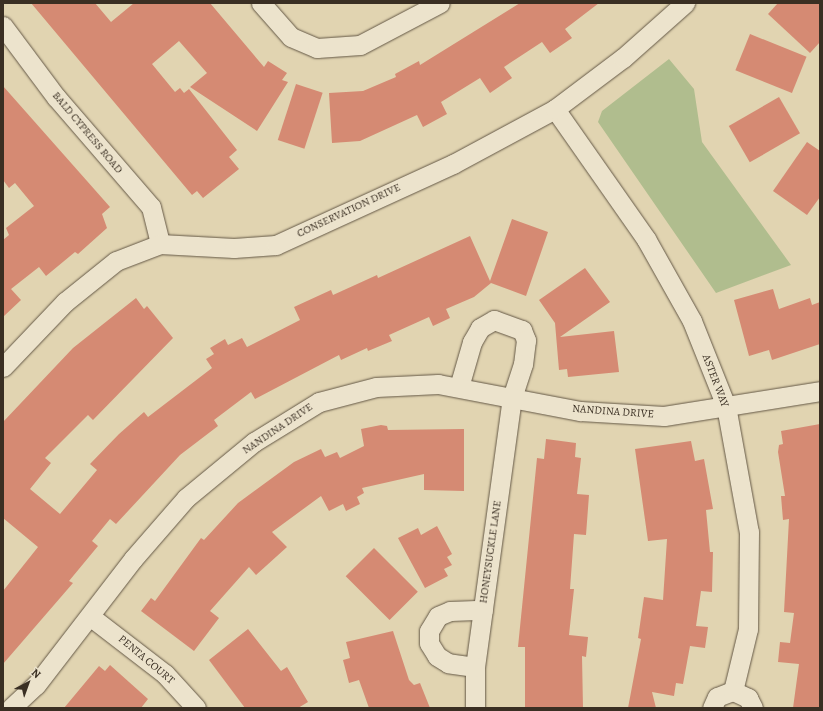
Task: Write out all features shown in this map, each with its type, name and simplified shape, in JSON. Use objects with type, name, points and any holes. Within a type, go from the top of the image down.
[{"type":"street","points":[[261,3],[291,37],[317,48],[360,46],[440,3]]},
{"type":"street","name":"CONSERVATION DRIVE","points":[[3,367],[65,302],[116,261],[160,244],[234,248],[276,245],[453,164],[555,109],[623,58],[685,3]]},
{"type":"street","name":"BALD CYPRESS ROAD","points":[[3,26],[56,97],[151,207],[160,244]]},
{"type":"street","name":"ASTER WAY","points":[[555,109],[646,239],[692,321],[726,406],[749,532],[748,629],[733,691]]},
{"type":"street","name":"HONEYSUCKLE LANE","points":[[459,387],[472,342],[480,328],[494,320],[522,330],[526,340],[523,364],[512,396],[476,667],[475,708]]},
{"type":"street","name":"NANDINA DRIVE","points":[[11,708],[36,685],[91,616],[133,559],[186,498],[254,442],[319,402],[376,387],[438,384],[512,396],[580,411],[664,416],[820,392]]},
{"type":"street","points":[[476,667],[448,663],[437,656],[429,642],[429,632],[438,616],[450,611],[483,610]]},
{"type":"street","name":"PENTA COURT","points":[[91,616],[165,674],[196,708]]},
{"type":"street","points":[[712,708],[717,697],[733,691],[748,698],[753,708]]},
{"type":"green space","points":[[669,59],[694,89],[702,142],[791,265],[716,293],[598,122],[602,111]]},
{"type":"building","points":[[31,3],[95,3],[111,22],[134,3],[210,3],[264,67],[268,61],[287,73],[282,80],[288,82],[257,131],[190,87],[207,73],[179,41],[152,64],[175,92],[180,88],[184,93],[189,89],[237,150],[229,157],[239,169],[203,198],[197,191],[192,195]]},
{"type":"building","points":[[520,3],[599,3],[565,29],[572,38],[550,53],[542,42],[504,67],[512,78],[490,93],[480,78],[441,102],[447,114],[423,127],[417,115],[360,141],[332,143],[329,93],[363,91],[396,77],[395,74],[419,61],[420,65]]},
{"type":"building","points":[[778,3],[820,3],[820,42],[810,53],[768,14]]},
{"type":"building","points":[[750,34],[807,57],[792,93],[735,70]]},
{"type":"building","points":[[296,84],[323,93],[304,149],[278,140]]},
{"type":"building","points":[[3,86],[110,207],[102,214],[107,228],[78,254],[75,252],[46,276],[39,267],[11,289],[21,300],[3,317],[3,240],[9,235],[6,228],[34,206],[15,183],[9,188],[3,180]]},
{"type":"building","points":[[779,97],[800,133],[750,162],[729,126]]},
{"type":"building","points":[[807,142],[820,151],[820,197],[807,215],[773,191]]},
{"type":"building","points":[[512,219],[548,232],[526,296],[491,283],[474,297],[446,309],[450,318],[433,326],[429,317],[389,335],[392,341],[368,351],[367,348],[341,360],[339,355],[255,399],[251,392],[214,420],[218,426],[180,455],[116,524],[110,519],[92,541],[98,546],[69,581],[73,583],[3,664],[3,591],[38,547],[3,518],[3,422],[73,348],[136,298],[144,309],[147,306],[173,338],[93,420],[88,415],[45,458],[51,463],[30,489],[60,514],[97,470],[90,464],[119,434],[144,412],[148,417],[212,368],[206,359],[214,354],[210,348],[225,339],[228,345],[242,338],[247,347],[300,320],[294,307],[331,290],[333,295],[377,275],[378,278],[470,236],[490,281]]},
{"type":"building","points":[[585,268],[610,302],[560,337],[614,331],[619,372],[568,377],[567,369],[559,370],[555,323],[539,300]]},
{"type":"building","points":[[773,289],[779,309],[810,298],[812,305],[820,302],[820,344],[772,360],[769,350],[749,356],[734,300]]},
{"type":"building","points":[[820,424],[820,708],[793,708],[799,664],[778,662],[780,642],[790,643],[794,613],[784,612],[789,519],[783,520],[781,496],[785,496],[778,452],[779,445],[783,444],[781,431]]},
{"type":"building","points":[[381,425],[387,426],[388,430],[464,429],[464,491],[424,490],[424,474],[362,488],[364,493],[357,497],[360,504],[346,511],[343,504],[329,511],[321,496],[272,532],[287,547],[256,575],[249,567],[210,611],[219,618],[194,651],[141,611],[151,598],[155,601],[201,538],[204,540],[238,503],[294,462],[321,449],[325,457],[337,452],[340,458],[364,446],[361,429]]},
{"type":"building","points":[[546,439],[576,443],[575,457],[581,458],[577,494],[589,495],[586,535],[574,534],[570,589],[574,589],[569,635],[588,637],[586,657],[582,656],[583,708],[525,708],[525,647],[518,647],[537,458],[544,459]]},
{"type":"building","points":[[691,441],[695,461],[704,459],[713,509],[706,510],[710,552],[713,552],[712,592],[701,591],[696,626],[708,627],[705,648],[690,646],[683,684],[676,683],[674,696],[652,692],[656,708],[628,708],[641,639],[638,638],[644,597],[663,600],[667,539],[648,541],[635,449]]},
{"type":"building","points":[[437,526],[452,554],[447,557],[452,565],[444,569],[448,576],[425,588],[398,538],[418,528],[421,535]]},
{"type":"building","points":[[374,548],[418,592],[390,620],[346,576]]},
{"type":"building","points":[[248,629],[281,671],[287,667],[308,702],[298,708],[245,708],[209,660]]},
{"type":"building","points":[[393,631],[409,680],[414,685],[420,683],[430,708],[369,708],[359,680],[349,683],[343,660],[350,658],[346,642]]},
{"type":"building","points":[[110,665],[148,699],[141,708],[64,708],[99,666],[105,671]]}]
